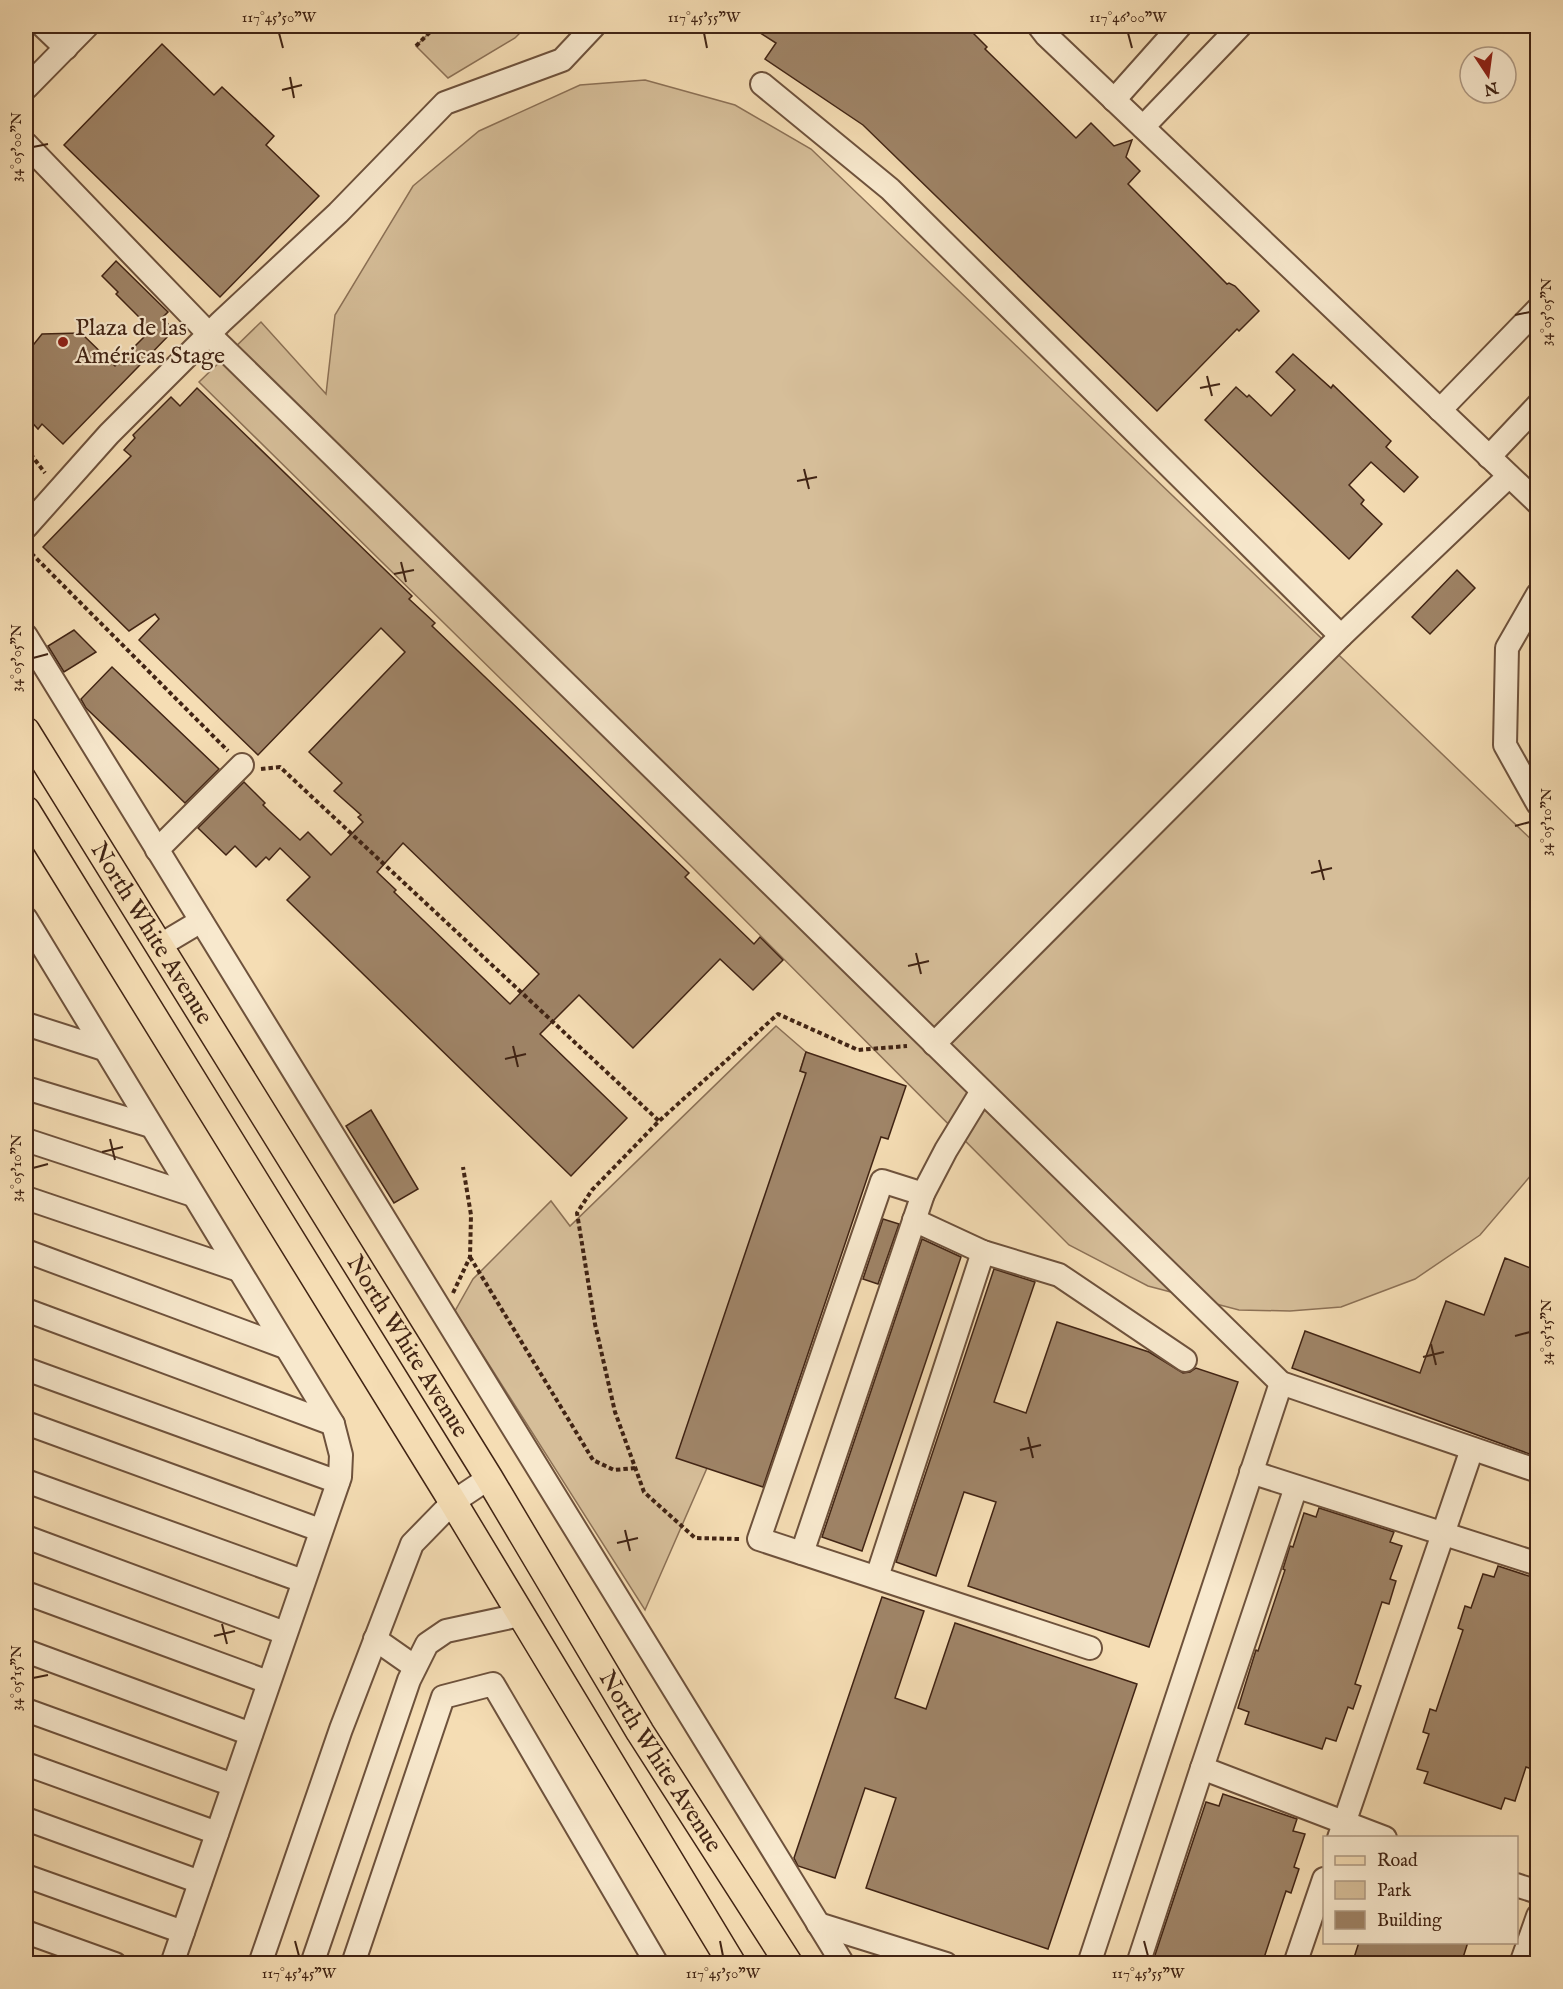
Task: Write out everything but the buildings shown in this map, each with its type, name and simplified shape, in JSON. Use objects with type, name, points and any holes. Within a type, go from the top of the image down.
[{"type":"main road","name":"North White Avenue","points":[[26,731],[489,1478],[640,1732],[789,1964]]},
{"type":"main road","name":"North White Avenue","points":[[26,810],[453,1502],[732,1964]]},
{"type":"street","points":[[43,26],[66,48]]},
{"type":"street","points":[[26,88],[87,26]]},
{"type":"street","points":[[26,527],[109,434],[209,334],[338,213],[445,103],[562,60],[594,26]]},
{"type":"street","points":[[1039,26],[1538,503]]},
{"type":"street","points":[[1114,100],[1180,26]]},
{"type":"street","points":[[1143,127],[1240,26]]},
{"type":"street","points":[[762,84],[890,189],[1341,636]]},
{"type":"street","points":[[26,144],[209,334],[1281,1383],[1538,1471]]},
{"type":"street","points":[[1440,410],[1538,309]]},
{"type":"street","points":[[1489,457],[1538,405]]},
{"type":"street","points":[[934,1044],[1341,636],[1509,476]]},
{"type":"street","points":[[1538,594],[1507,648],[1504,745],[1538,804]]},
{"type":"street","points":[[26,636],[843,1964]]},
{"type":"street","points":[[157,850],[242,765]]},
{"type":"street","points":[[26,919],[333,1424],[341,1455],[340,1477],[172,1964]]},
{"type":"street","points":[[159,946],[201,921]]},
{"type":"street","points":[[26,1024],[104,1049]]},
{"type":"street","points":[[26,1088],[151,1126]]},
{"type":"street","points":[[802,1553],[923,1194],[946,1150],[982,1091]]},
{"type":"street","points":[[26,1140],[193,1195]]},
{"type":"street","points":[[923,1194],[882,1181],[759,1539],[1090,1648]]},
{"type":"street","points":[[26,1198],[239,1270]]},
{"type":"street","points":[[914,1220],[984,1252],[1059,1275],[1185,1360]]},
{"type":"street","points":[[26,1251],[285,1347]]},
{"type":"street","points":[[877,1577],[984,1252]]},
{"type":"street","points":[[26,1310],[333,1424]]},
{"type":"street","points":[[26,1369],[338,1482]]},
{"type":"street","points":[[1089,1964],[1281,1383]]},
{"type":"street","points":[[26,1423],[320,1530]]},
{"type":"street","points":[[1342,1830],[1472,1449]]},
{"type":"street","points":[[1251,1472],[1538,1564]]},
{"type":"street","points":[[260,1964],[341,1729],[412,1544],[453,1502],[489,1478]]},
{"type":"street","points":[[26,1481],[303,1581]]},
{"type":"street","points":[[1138,1964],[1296,1487]]},
{"type":"street","points":[[26,1537],[285,1633]]},
{"type":"street","points":[[26,1593],[268,1682]]},
{"type":"street","points":[[312,1964],[388,1739],[415,1667],[427,1644],[446,1631],[520,1615]]},
{"type":"street","points":[[375,1639],[415,1667]]},
{"type":"street","points":[[26,1651],[251,1734]]},
{"type":"street","points":[[354,1964],[443,1697],[493,1684],[657,1964]]},
{"type":"street","points":[[26,1710],[233,1785]]},
{"type":"street","points":[[26,1764],[217,1833]]},
{"type":"street","points":[[1202,1768],[1342,1830],[1374,1836]]},
{"type":"street","points":[[26,1819],[200,1882]]},
{"type":"street","points":[[26,1876],[183,1932]]},
{"type":"street","points":[[1295,1964],[1323,1882]]},
{"type":"street","points":[[1518,1886],[1538,1892]]},
{"type":"street","points":[[1521,1964],[1538,1916]]},
{"type":"street","points":[[818,1924],[945,1964]]},
{"type":"street","points":[[26,1932],[115,1964]]},
{"type":"path","points":[[416,46],[436,26]]},
{"type":"path","points":[[26,448],[59,490]]},
{"type":"path","points":[[26,548],[247,770],[280,767],[659,1121]]},
{"type":"path","points":[[759,1539],[695,1538],[644,1492],[615,1412],[596,1324],[577,1213],[592,1190],[659,1121],[778,1014],[858,1050],[934,1044]]},
{"type":"path","points":[[443,1315],[470,1257],[471,1215],[463,1167]]},
{"type":"path","points":[[470,1257],[593,1460],[614,1470],[635,1468]]},
{"type":"green space","points":[[436,26],[527,26],[515,38],[448,78],[416,46]]},
{"type":"green space","points":[[645,80],[735,105],[811,149],[1537,845],[1538,1160],[1532,1174],[1480,1235],[1415,1279],[1341,1307],[1290,1311],[1239,1310],[1148,1286],[1069,1245],[691,866],[199,382],[261,322],[326,394],[335,315],[413,186],[479,131],[580,85]]},
{"type":"green space","points":[[776,1026],[806,1052],[800,1071],[806,1073],[707,1468],[645,1610],[455,1311],[473,1279],[551,1201],[570,1226]]},
{"type":"place","name":"Plaza de las Américas Stage","points":[[63,342]]}]
